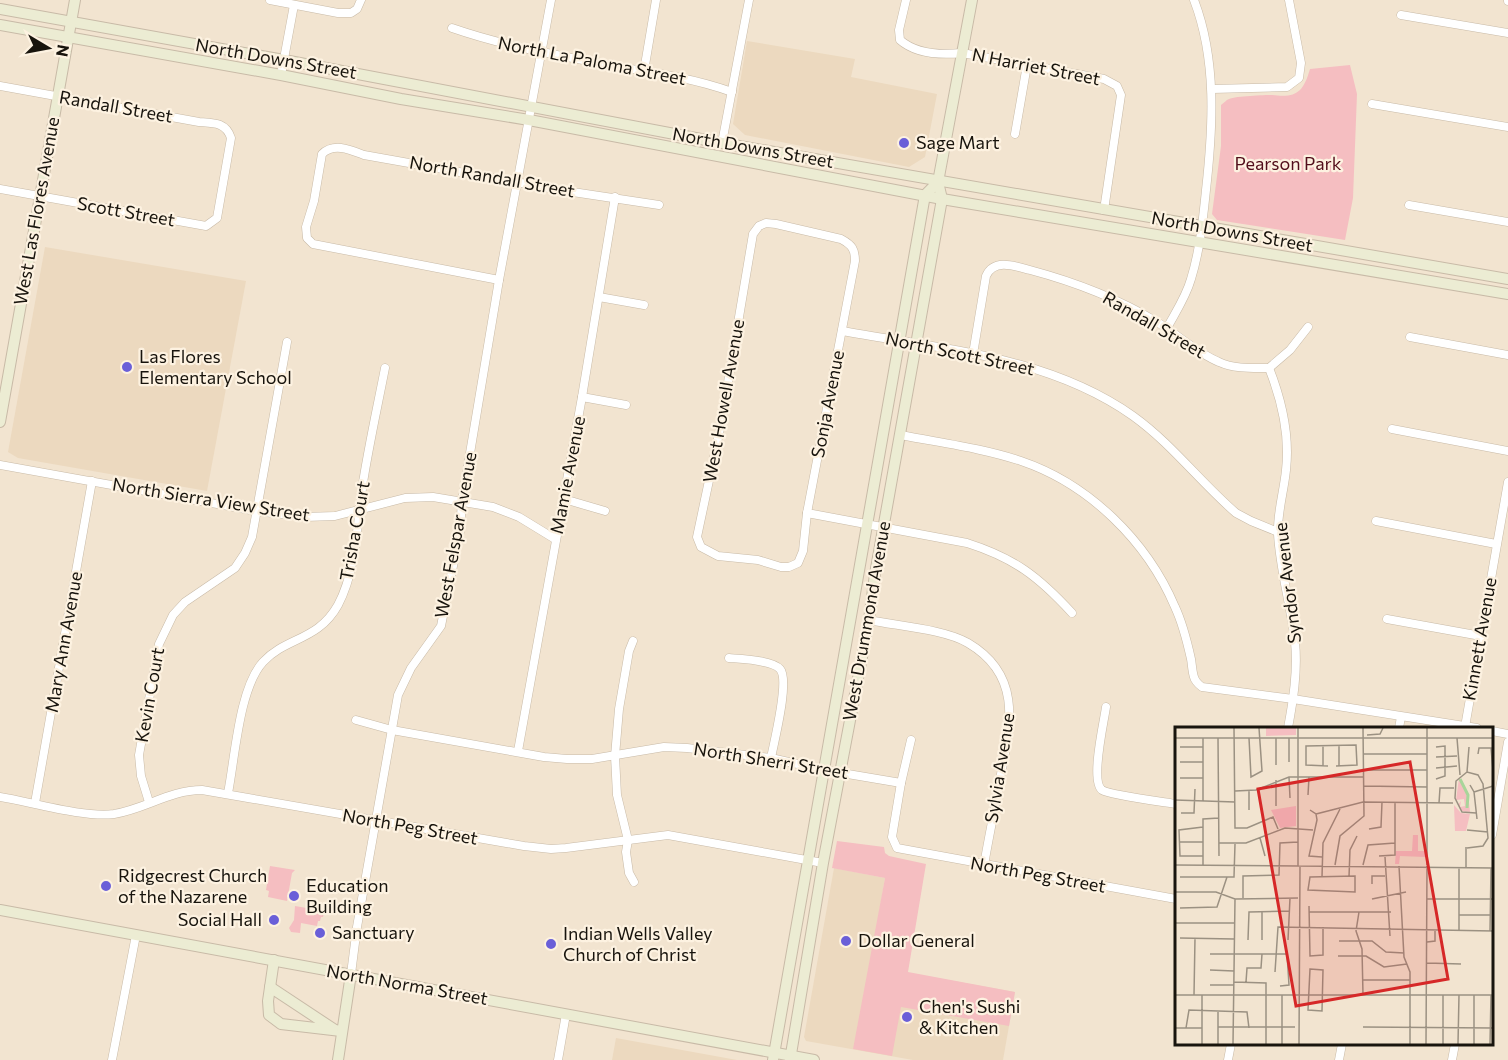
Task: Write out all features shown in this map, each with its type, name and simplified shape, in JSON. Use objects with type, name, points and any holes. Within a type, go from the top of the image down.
[{"type":"main road","name":"West Las Flores Avenue","points":[[0,422],[75,0]]},
{"type":"main road","name":"West Drummond Avenue","points":[[790,1058],[942,199],[938,182],[972,0]]},
{"type":"main road","name":"North Downs Street","points":[[0,9],[938,182],[1508,279]]},
{"type":"main road","name":"North Downs Street","points":[[0,25],[281,75],[401,99],[529,120],[942,199],[1508,294]]},
{"type":"main road","points":[[925,195],[938,182]]},
{"type":"main road","name":"West Drummond Avenue","points":[[824,770],[925,195]]},
{"type":"main road","points":[[773,1056],[824,770]]},
{"type":"main road","name":"North Norma Street","points":[[0,910],[566,1014],[773,1056],[814,1060]]},
{"type":"main road","points":[[274,960],[267,1010],[269,1015],[276,1022],[291,1026],[339,1031]]},
{"type":"main road","name":"West Felspar Avenue","points":[[338,1060],[339,1031],[351,974]]},
{"type":"main road","points":[[270,987],[339,1031]]},
{"type":"street","points":[[270,0],[338,13],[348,13],[357,9],[361,0]]},
{"type":"street","name":"West Felspar Avenue","points":[[351,974],[357,927],[398,694],[406,676],[441,626],[460,531],[462,501],[499,280],[551,0]]},
{"type":"street","points":[[644,71],[656,0]]},
{"type":"street","points":[[723,143],[749,0]]},
{"type":"street","name":"N Harriet Street","points":[[906,0],[899,30],[900,40],[908,47],[944,55],[962,53],[1027,65],[1110,81],[1117,86],[1120,95],[1104,210]]},
{"type":"street","points":[[1167,328],[1191,281],[1202,227],[1212,138],[1212,90],[1204,39],[1194,0]]},
{"type":"street","points":[[1212,90],[1287,87],[1296,82],[1299,78],[1301,63],[1289,0]]},
{"type":"street","points":[[281,75],[294,5]]},
{"type":"street","points":[[1401,15],[1508,33]]},
{"type":"street","name":"North La Paloma Street","points":[[452,28],[495,42],[542,53],[644,71],[732,92]]},
{"type":"street","points":[[1015,134],[1027,65]]},
{"type":"street","name":"Randall Street","points":[[0,86],[198,122],[219,123],[229,132],[231,143],[215,222]]},
{"type":"street","points":[[1372,104],[1508,127]]},
{"type":"street","name":"North Randall Street","points":[[499,280],[313,244],[308,238],[306,227],[314,201],[322,154],[326,150],[343,148],[364,155],[658,205]]},
{"type":"street","name":"Scott Street","points":[[0,189],[200,227],[215,222]]},
{"type":"street","name":"Mamie Avenue","points":[[518,752],[600,297],[615,197]]},
{"type":"street","points":[[1408,205],[1508,222]]},
{"type":"street","name":"West Howell Avenue","points":[[800,560],[794,566],[782,567],[750,558],[718,556],[704,549],[698,543],[697,537],[719,435],[754,230],[766,224],[776,224],[841,239],[853,247]]},
{"type":"street","name":"Sonja Avenue","points":[[800,560],[855,261],[853,247]]},
{"type":"street","name":"Randall Street","points":[[973,354],[987,272],[996,265],[1006,265],[1060,278],[1110,297],[1167,328],[1216,361],[1243,368],[1269,368]]},
{"type":"street","points":[[600,297],[644,305]]},
{"type":"street","points":[[1269,368],[1290,350],[1308,327]]},
{"type":"street","name":"North Scott Street","points":[[842,331],[1028,366],[1099,395],[1162,439],[1236,513],[1278,532]]},
{"type":"street","points":[[1410,337],[1508,355]]},
{"type":"street","name":"Kevin Court","points":[[149,802],[141,776],[139,755],[159,644],[173,615],[185,602],[235,568],[252,537],[287,342]]},
{"type":"street","name":"Trisha Court","points":[[228,793],[243,708],[254,676],[263,662],[276,652],[308,636],[331,617],[345,589],[351,567],[385,368]]},
{"type":"street","name":"Syndor Avenue","points":[[1269,368],[1278,389],[1285,419],[1287,443],[1278,532],[1295,643],[1293,699],[1288,727]]},
{"type":"street","points":[[582,397],[626,405]]},
{"type":"street","points":[[1392,429],[1508,451]]},
{"type":"street","points":[[901,435],[998,454],[1023,462],[1053,475],[1093,501],[1122,527],[1160,576],[1186,635],[1195,680],[1202,687],[1469,727]]},
{"type":"street","name":"North Sierra View Street","points":[[0,465],[305,518],[335,516],[405,498],[433,497],[493,507],[519,517],[555,539]]},
{"type":"street","name":"Mary Ann Avenue","points":[[35,803],[92,481]]},
{"type":"street","name":"Kinnett Avenue","points":[[1465,726],[1508,482]]},
{"type":"street","points":[[564,500],[605,511]]},
{"type":"street","points":[[807,513],[967,543],[1007,558],[1037,578],[1072,613]]},
{"type":"street","points":[[1376,521],[1496,544]]},
{"type":"street","points":[[1387,618],[1481,636]]},
{"type":"street","name":"Sylvia Avenue","points":[[869,620],[951,636],[967,642],[981,652],[1003,680],[1008,696],[1010,726],[984,865]]},
{"type":"street","points":[[633,641],[619,709],[615,756],[617,795],[628,840],[626,852],[629,873],[634,882]]},
{"type":"street","points":[[729,658],[762,662],[779,667],[782,671],[784,687],[771,758]]},
{"type":"street","points":[[1106,707],[1097,766],[1097,782],[1100,789],[1113,794],[1175,804]]},
{"type":"street","points":[[1399,727],[1401,717]]},
{"type":"street","name":"North Sherri Street","points":[[356,720],[392,730],[567,759],[615,756],[664,747],[687,748],[771,758],[901,783]]},
{"type":"street","points":[[1493,731],[1508,734]]},
{"type":"street","points":[[901,783],[911,740]]},
{"type":"street","points":[[1493,824],[1508,741]]},
{"type":"street","name":"North Peg Street","points":[[901,783],[892,837],[895,846],[900,849],[1175,899]]},
{"type":"street","name":"North Peg Street","points":[[0,797],[102,815],[126,812],[187,790],[228,793],[500,843],[551,849],[658,836],[678,836],[823,863]]},
{"type":"street","points":[[112,1060],[136,935]]},
{"type":"street","points":[[558,1060],[566,1014]]},
{"type":"street","points":[[1228,1060],[1231,1045]]},
{"type":"street","points":[[1339,1060],[1342,1045]]},
{"type":"street","points":[[1452,1060],[1455,1045]]},
{"type":"shaded area","points":[[747,41],[855,59],[851,77],[937,94],[925,157],[909,167],[745,135],[733,124]]},
{"type":"shaded area","name":"Las Flores Elementary School","points":[[45,247],[246,281],[207,491],[18,458],[8,452]]},
{"type":"shaded area","points":[[834,868],[885,878],[870,966],[1015,992],[1003,1060],[913,1060],[806,1041],[804,1037]]},
{"type":"shaded area","points":[[616,1038],[737,1060],[612,1060]]},
{"type":"green space","name":"Pearson Park","points":[[1350,65],[1357,94],[1353,198],[1345,240],[1217,220],[1212,214],[1221,146],[1221,105],[1228,99],[1238,97],[1287,96],[1301,89],[1310,69]]},
{"type":"green space","points":[[837,841],[884,847],[885,853],[889,856],[926,864],[908,972],[1015,992],[1009,1026],[901,1007],[892,1056],[853,1049],[885,878],[832,868]]},
{"type":"green space","points":[[270,866],[295,870],[292,873],[287,901],[268,897],[269,891],[266,890]]},
{"type":"green space","points":[[295,906],[324,911],[323,917],[318,921],[317,926],[301,923],[300,933],[291,932],[289,928],[294,920]]},
{"type":"place","name":"Sage Mart","points":[[904,143]]},
{"type":"place","name":"Las Flores Elementary School","points":[[127,367]]},
{"type":"place","name":"Ridgecrest Church of the Nazarene","points":[[106,886]]},
{"type":"place","name":"Education Building","points":[[294,896]]},
{"type":"place","name":"Social Hall","points":[[274,920]]},
{"type":"place","name":"Sanctuary","points":[[320,933]]},
{"type":"place","name":"Dollar General","points":[[846,941]]},
{"type":"place","name":"Indian Wells Valley Church of Christ","points":[[551,944]]},
{"type":"place","name":"Chen's Sushi & Kitchen","points":[[907,1017]]}]
